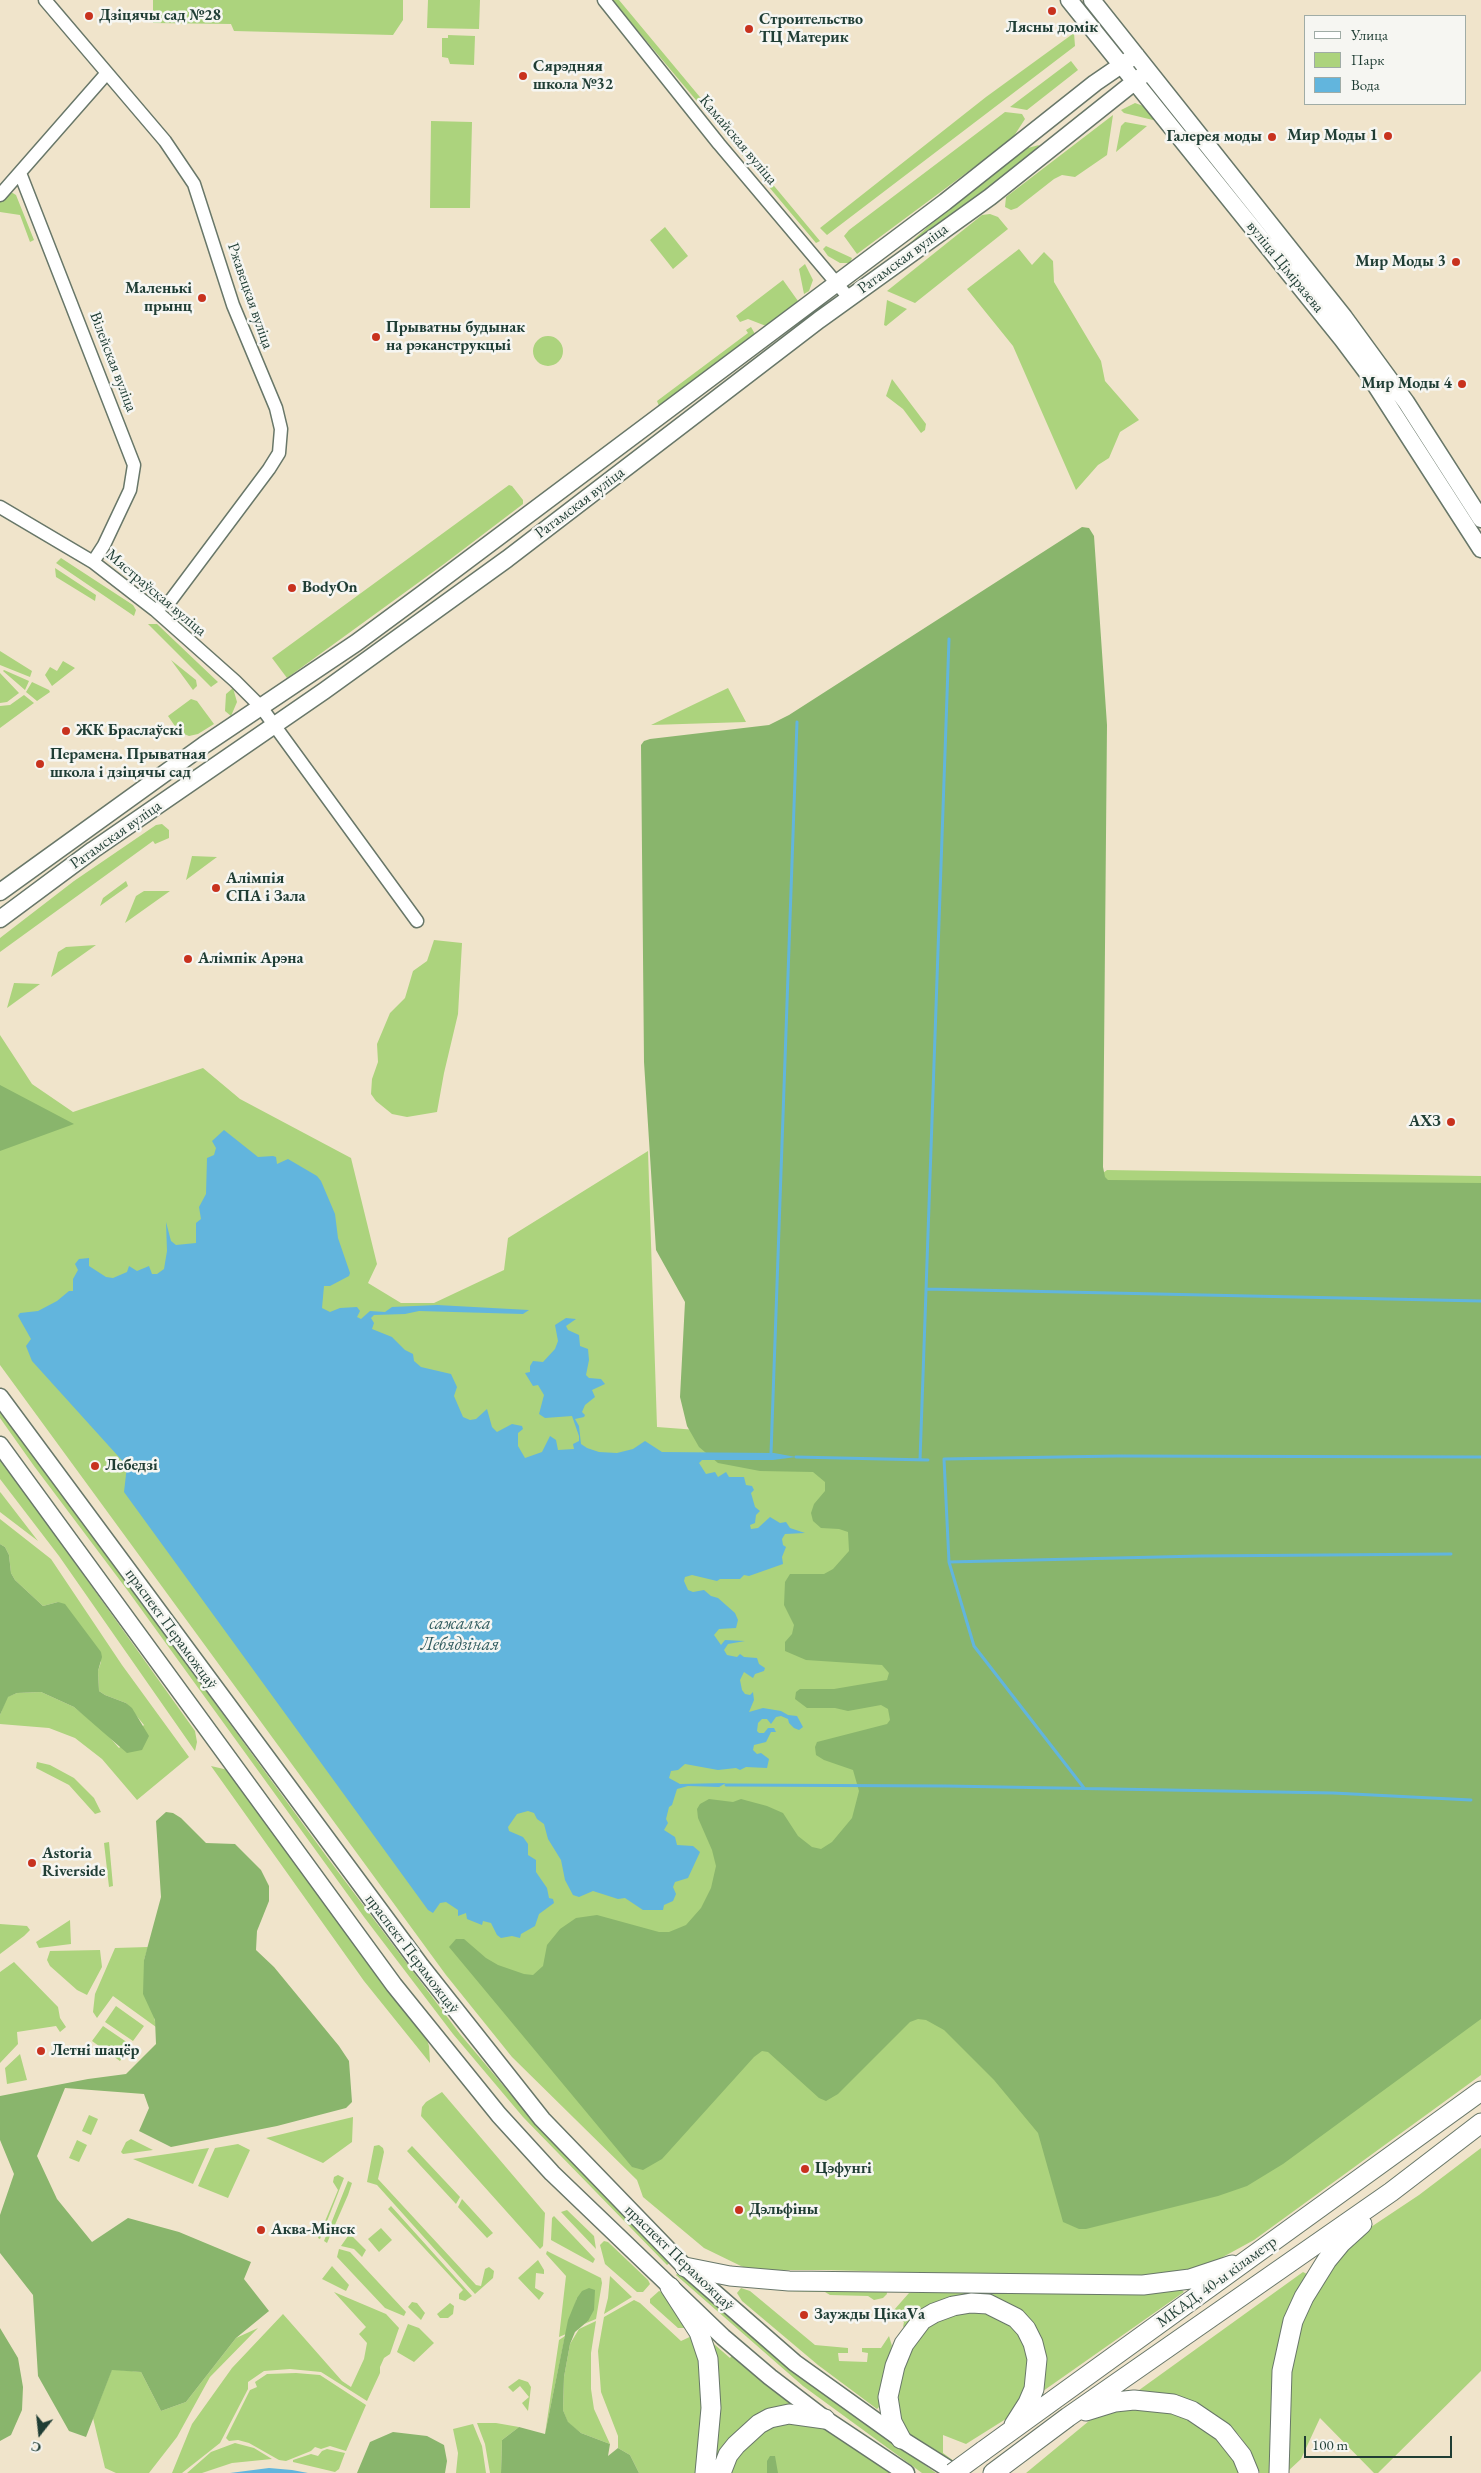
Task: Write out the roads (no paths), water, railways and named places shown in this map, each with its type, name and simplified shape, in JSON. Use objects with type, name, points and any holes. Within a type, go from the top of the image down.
[{"type":"highway","name":"МКАД, 40-ы кіламетр","points":[[954,2473],[1481,2091]]},
{"type":"highway","name":"МКАД, 40-ы кіламетр","points":[[997,2470],[1068,2417],[1391,2192],[1481,2123]]},
{"type":"highway","points":[[1279,2473],[1282,2371],[1290,2333],[1298,2310],[1327,2260],[1340,2243],[1372,2217],[1391,2192]]},
{"type":"highway","points":[[685,2267],[730,2276],[789,2282],[1143,2285],[1190,2279],[1248,2260]]},
{"type":"highway","points":[[670,2287],[700,2332],[708,2359],[711,2408],[705,2473]]},
{"type":"highway","points":[[901,2439],[892,2422],[888,2397],[895,2366],[904,2344],[922,2320],[953,2306],[971,2303],[988,2304],[1016,2318],[1026,2329],[1033,2343],[1037,2358],[1034,2389],[1020,2416],[1005,2437]]},
{"type":"highway","points":[[1068,2417],[1115,2402],[1134,2400],[1173,2404],[1208,2419],[1223,2432],[1242,2456],[1249,2473]]},
{"type":"highway","points":[[721,2473],[728,2455],[736,2446],[759,2424],[770,2418],[788,2414],[826,2419]]},
{"type":"main road","name":"вуліца Ціміразева","points":[[1069,0],[1342,339],[1368,375],[1481,549]]},
{"type":"main road","name":"вуліца Ціміразева","points":[[1092,0],[1344,317],[1406,402],[1481,519]]},
{"type":"main road","name":"Ратамская вуліца","points":[[0,892],[414,600],[945,202],[1136,54]]},
{"type":"main road","name":"Ратамская вуліца","points":[[0,919],[142,816],[274,726],[507,560],[849,298],[990,197],[1148,71]]},
{"type":"main road","name":"праспект Пераможцаў","points":[[0,1398],[475,2037],[542,2119],[685,2267],[795,2363],[901,2439]]},
{"type":"main road","name":"праспект Пераможцаў","points":[[0,1445],[394,1984],[493,2107],[552,2173],[670,2287],[763,2372],[826,2419],[906,2473]]},
{"type":"main road","points":[[901,2439],[954,2473]]},
{"type":"street","name":"Ржавецкая вуліца","points":[[45,0],[165,141],[194,184],[234,305],[276,408],[281,429],[279,454],[269,469],[171,600],[155,610]]},
{"type":"street","name":"Камайская вуліца","points":[[604,0],[719,144],[849,298]]},
{"type":"street","points":[[0,195],[107,73]]},
{"type":"street","name":"Вілейская вуліца","points":[[20,173],[134,465],[130,490],[104,545],[93,562]]},
{"type":"street","name":"Мястраўская вуліца","points":[[0,507],[93,562],[155,610],[261,707],[416,921]]},
{"type":"water","name":"сажалка Лебядзіная","points":[[224,1130],[258,1157],[276,1157],[277,1164],[288,1159],[317,1176],[321,1181],[335,1214],[338,1238],[350,1273],[349,1276],[330,1286],[324,1286],[322,1308],[330,1312],[340,1308],[357,1307],[360,1311],[357,1317],[361,1319],[370,1311],[385,1312],[392,1307],[437,1305],[529,1310],[523,1314],[419,1311],[405,1314],[374,1315],[371,1318],[374,1323],[372,1329],[392,1337],[405,1350],[413,1354],[414,1361],[421,1367],[451,1374],[457,1387],[454,1396],[463,1417],[470,1420],[476,1419],[487,1409],[492,1427],[497,1432],[512,1424],[522,1426],[523,1429],[518,1433],[518,1446],[525,1458],[542,1452],[550,1436],[556,1440],[558,1450],[574,1449],[573,1444],[579,1441],[572,1416],[545,1418],[539,1414],[544,1395],[538,1385],[533,1386],[525,1373],[530,1372],[530,1366],[533,1361],[543,1362],[555,1349],[558,1341],[555,1325],[566,1318],[576,1319],[566,1326],[568,1330],[579,1335],[580,1346],[588,1349],[589,1360],[586,1375],[589,1378],[601,1379],[605,1384],[592,1390],[595,1397],[585,1405],[582,1412],[585,1415],[584,1417],[575,1419],[579,1426],[581,1444],[587,1448],[599,1452],[617,1453],[633,1449],[645,1441],[662,1452],[774,1453],[796,1457],[773,1460],[702,1460],[699,1463],[706,1474],[715,1472],[718,1477],[726,1472],[729,1477],[744,1477],[746,1485],[752,1486],[754,1490],[751,1493],[755,1507],[760,1511],[756,1515],[755,1523],[750,1525],[751,1529],[758,1528],[770,1517],[780,1523],[786,1522],[790,1528],[805,1533],[785,1534],[782,1539],[783,1545],[786,1547],[782,1557],[783,1564],[749,1576],[744,1575],[740,1579],[720,1579],[717,1581],[692,1575],[685,1577],[684,1581],[688,1590],[693,1592],[704,1590],[711,1596],[718,1598],[735,1613],[738,1620],[736,1628],[719,1629],[714,1635],[721,1645],[725,1640],[745,1641],[728,1644],[724,1650],[727,1655],[737,1657],[740,1654],[744,1657],[757,1658],[759,1664],[765,1668],[764,1671],[755,1674],[753,1678],[744,1672],[740,1680],[745,1694],[750,1695],[753,1692],[754,1700],[749,1712],[763,1708],[781,1711],[788,1715],[797,1716],[803,1727],[799,1730],[794,1728],[788,1719],[781,1716],[776,1717],[771,1724],[767,1719],[762,1719],[758,1723],[757,1731],[759,1733],[764,1733],[768,1728],[774,1728],[776,1732],[771,1732],[766,1742],[754,1745],[753,1750],[757,1754],[761,1753],[769,1759],[767,1768],[746,1767],[740,1770],[736,1768],[718,1770],[685,1764],[678,1770],[671,1771],[669,1778],[680,1784],[726,1783],[719,1787],[688,1786],[677,1789],[672,1805],[669,1807],[666,1819],[668,1823],[664,1830],[675,1837],[677,1845],[693,1846],[700,1852],[688,1878],[675,1882],[673,1887],[676,1894],[673,1901],[664,1905],[663,1910],[643,1910],[625,1898],[618,1899],[593,1891],[579,1897],[573,1895],[565,1880],[561,1860],[548,1839],[544,1824],[537,1819],[534,1813],[528,1811],[517,1814],[508,1827],[509,1831],[523,1837],[528,1844],[528,1855],[536,1860],[536,1872],[547,1888],[549,1898],[553,1899],[554,1903],[539,1914],[535,1926],[521,1934],[520,1938],[512,1936],[501,1938],[497,1935],[491,1923],[483,1921],[482,1925],[467,1919],[466,1913],[458,1916],[458,1910],[446,1902],[440,1903],[433,1913],[428,1910],[124,1492],[127,1466],[32,1361],[26,1346],[31,1339],[18,1316],[20,1313],[38,1311],[57,1301],[69,1291],[73,1291],[73,1279],[78,1270],[75,1264],[79,1259],[89,1258],[89,1266],[106,1277],[113,1278],[127,1272],[129,1266],[137,1271],[149,1266],[152,1274],[157,1274],[164,1269],[167,1251],[166,1222],[171,1241],[176,1245],[196,1243],[196,1223],[201,1219],[199,1207],[206,1194],[207,1158],[214,1155],[216,1148],[212,1141]]},
{"type":"water","points":[[269,2468],[308,2473],[230,2473]]},
{"type":"waterway","points":[[920,1460],[949,639]]},
{"type":"waterway","points":[[771,1453],[797,722]]},
{"type":"waterway","points":[[926,1289],[1481,1301]]},
{"type":"waterway","points":[[1084,1788],[974,1646],[949,1562],[944,1459],[1117,1456],[1481,1457]]},
{"type":"waterway","points":[[796,1457],[928,1460]]},
{"type":"waterway","points":[[949,1562],[1201,1556],[1451,1554]]},
{"type":"waterway","points":[[726,1785],[947,1786],[1333,1793],[1471,1800]]},
{"type":"place","name":"Лясны домік","points":[[1052,11]]},
{"type":"place","name":"Дзіцячы сад №28","points":[[89,16]]},
{"type":"place","name":"Строительство ТЦ Материк","points":[[749,29]]},
{"type":"place","name":"Сярэдняя школа №32","points":[[523,76]]},
{"type":"place","name":"Мир Моды 1","points":[[1388,136]]},
{"type":"place","name":"Галерея моды","points":[[1272,137]]},
{"type":"place","name":"Мир Моды 3","points":[[1456,262]]},
{"type":"place","name":"Маленькі прынц","points":[[202,298]]},
{"type":"place","name":"Прыватны будынак на рэканструкцыі","points":[[376,337]]},
{"type":"place","name":"Мир Моды 4","points":[[1462,384]]},
{"type":"place","name":"BodyOn","points":[[292,588]]},
{"type":"place","name":"ЖК Браслаўскі","points":[[66,731]]},
{"type":"place","name":"Перамена. Прыватная школа і дзіцячы сад","points":[[40,764]]},
{"type":"place","name":"Алімпія СПА і Зала","points":[[216,888]]},
{"type":"place","name":"Алімпік Арэна","points":[[188,959]]},
{"type":"place","name":"АХЗ","points":[[1451,1122]]},
{"type":"place","name":"Лебедзі","points":[[95,1466]]},
{"type":"place","name":"Astoria Riverside","points":[[32,1863]]},
{"type":"place","name":"Летні шацёр","points":[[41,2051]]},
{"type":"place","name":"Цэфунгі","points":[[805,2169]]},
{"type":"place","name":"Дэльфіны","points":[[739,2210]]},
{"type":"place","name":"Аква-Мінск","points":[[261,2230]]},
{"type":"place","name":"Заужды ЦікаVа","points":[[804,2315]]}]
